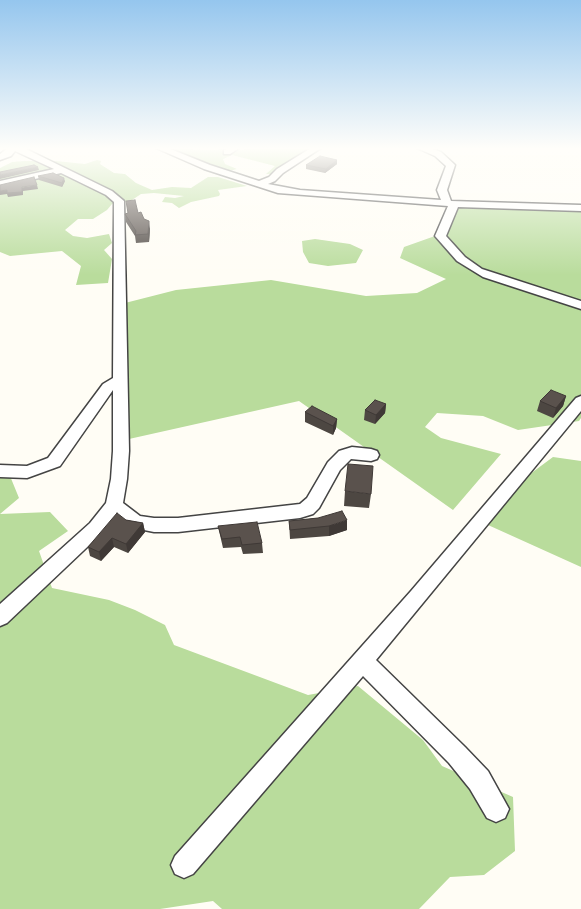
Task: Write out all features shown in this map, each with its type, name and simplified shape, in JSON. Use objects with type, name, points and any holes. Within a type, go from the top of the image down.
[{"type":"street","points":[[0,617],[96,528],[114,505],[119,480],[121,452],[119,202],[104,190]]},
{"type":"street","points":[[281,190],[402,198],[450,204],[581,208]]},
{"type":"street","points":[[442,190],[450,204],[440,236],[461,259],[487,275],[581,304]]},
{"type":"street","points":[[0,471],[27,472],[54,462],[108,386],[121,380]]},
{"type":"street","points":[[184,865],[362,661],[581,401]]},
{"type":"street","points":[[114,505],[136,522],[154,525],[178,525],[300,511],[307,509],[313,503],[334,466],[345,455],[352,452],[371,455]]},
{"type":"street","points":[[362,661],[458,755],[479,780],[496,809]]},
{"type":"green space","points":[[0,190],[218,190],[220,194],[219,196],[191,202],[179,208],[172,203],[162,202],[165,197],[175,198],[184,196],[154,193],[141,194],[132,200],[112,204],[107,210],[93,219],[78,219],[65,230],[73,236],[87,238],[109,234],[112,243],[104,250],[112,259],[108,283],[76,285],[81,266],[62,251],[10,256],[0,252]]},
{"type":"green space","points":[[458,207],[581,211],[581,418],[579,421],[518,430],[483,416],[437,413],[425,427],[441,438],[501,454],[453,510],[299,401],[129,439],[125,303],[176,290],[271,280],[366,296],[417,293],[446,279],[400,258],[404,247],[435,236]]},
{"type":"green space","points":[[315,239],[350,244],[363,250],[356,263],[328,266],[309,263],[303,252],[302,241]]},
{"type":"green space","points":[[553,457],[581,461],[581,567],[488,525],[522,480]]},
{"type":"green space","points":[[0,476],[10,476],[19,498],[0,514]]},
{"type":"green space","points":[[50,512],[68,531],[39,551],[52,588],[109,600],[135,610],[165,625],[174,645],[308,695],[358,686],[423,740],[442,766],[513,797],[515,851],[484,875],[450,877],[419,909],[222,909],[213,901],[160,909],[0,909],[0,514]]},
{"type":"building","points":[[7,190],[22,190],[22,192],[7,193]]},
{"type":"building","points":[[135,200],[138,213],[141,212],[144,219],[149,221],[148,234],[135,235],[136,231],[125,214],[128,213],[126,201]]},
{"type":"building","points":[[551,390],[566,396],[556,408],[540,401]]},
{"type":"building","points":[[375,400],[386,404],[376,415],[365,410]]},
{"type":"building","points":[[312,406],[337,419],[333,426],[305,412]]},
{"type":"building","points":[[348,464],[373,466],[371,494],[345,491]]},
{"type":"building","points":[[342,511],[347,520],[329,526],[290,530],[289,521],[318,518]]},
{"type":"building","points":[[117,513],[126,520],[143,523],[126,544],[112,538],[99,552],[88,547]]},
{"type":"building","points":[[257,522],[262,543],[242,545],[240,537],[222,539],[218,526]]}]
